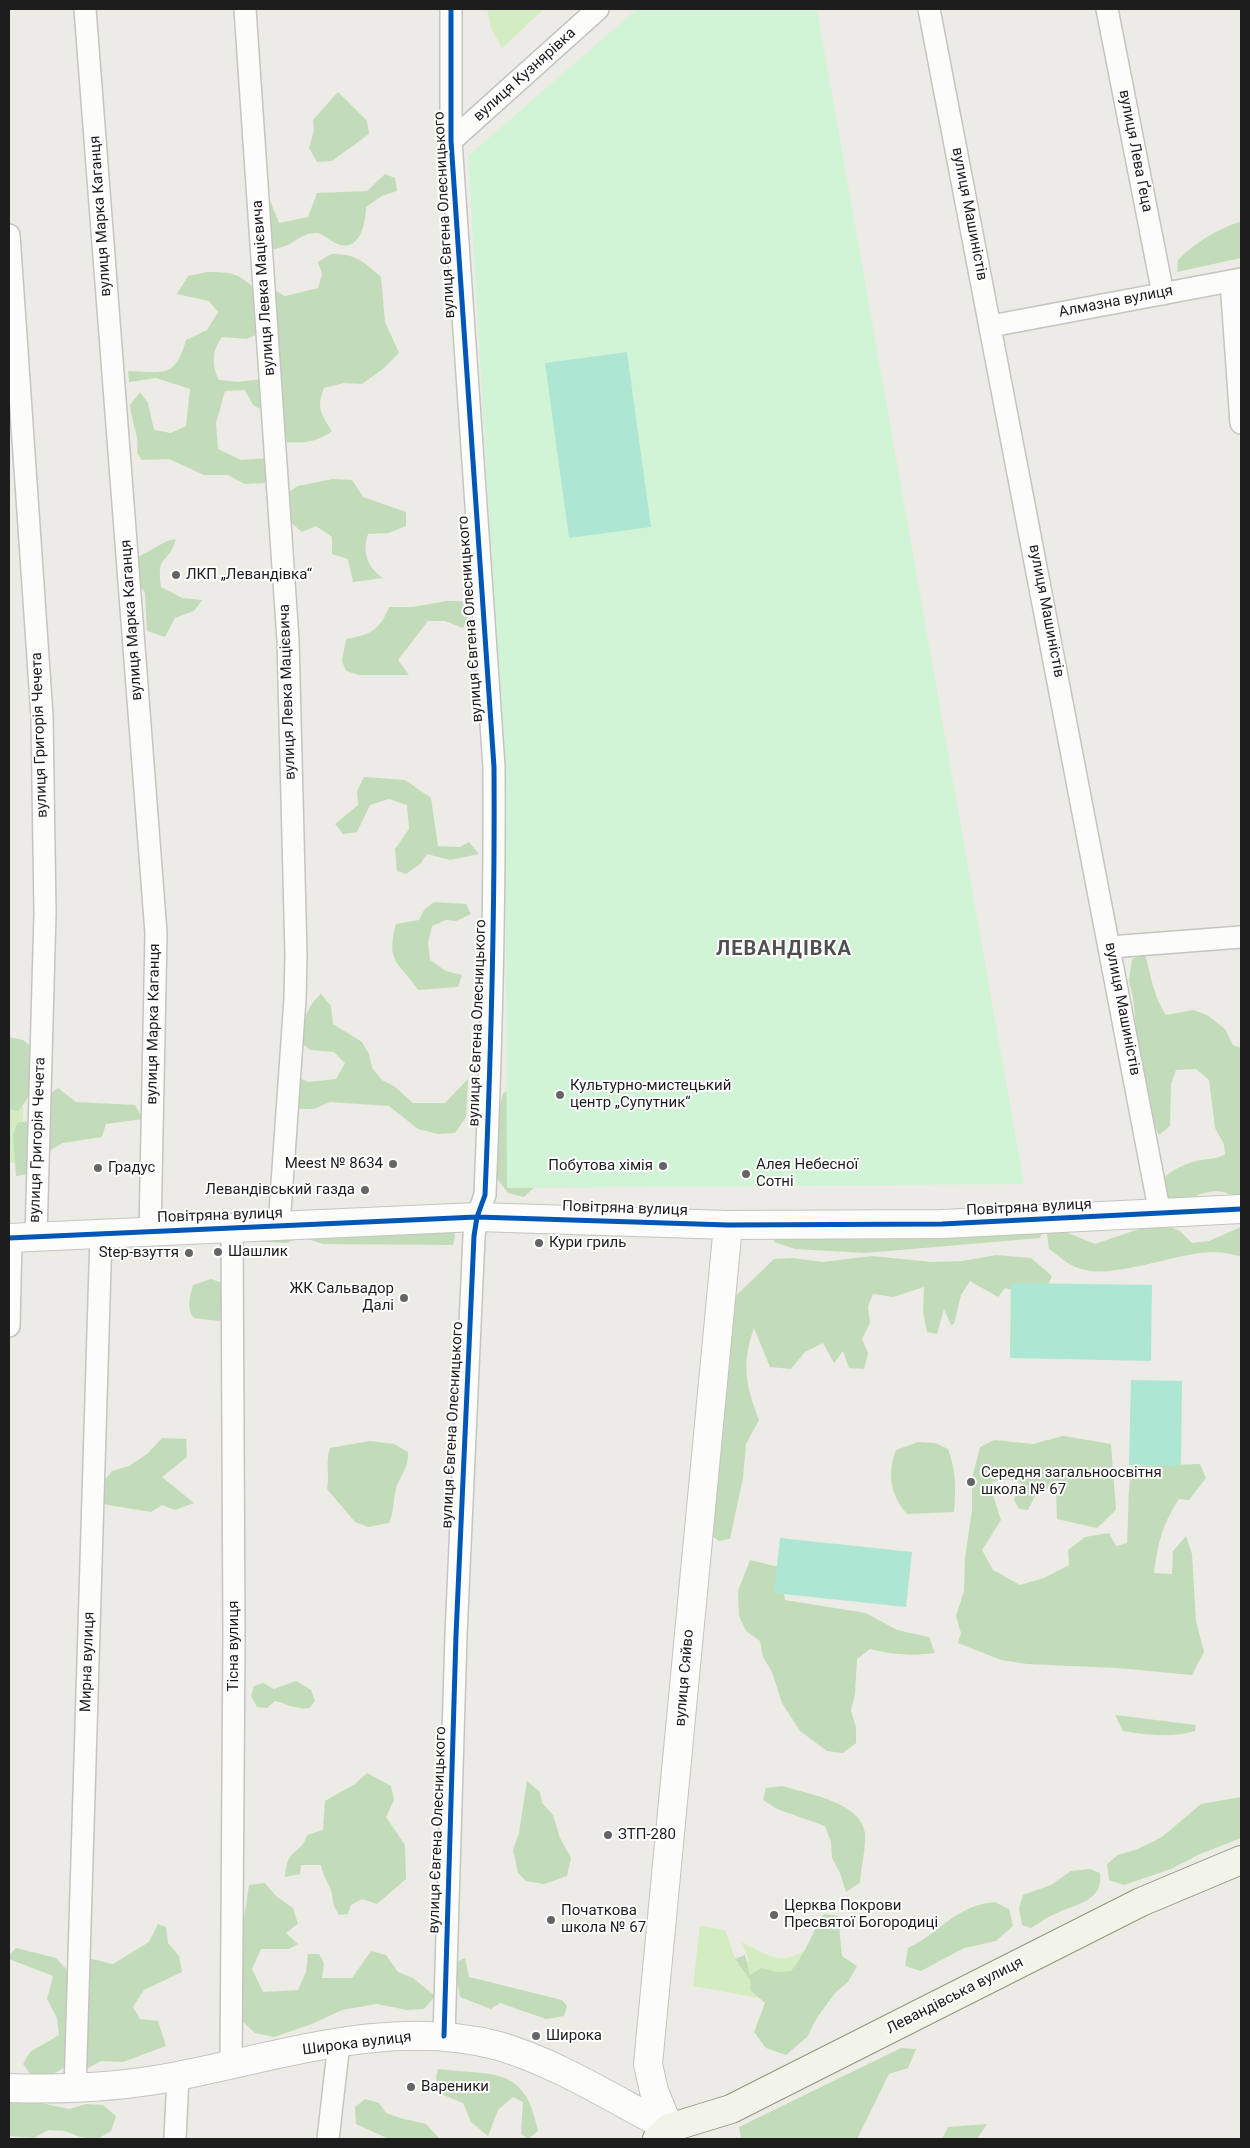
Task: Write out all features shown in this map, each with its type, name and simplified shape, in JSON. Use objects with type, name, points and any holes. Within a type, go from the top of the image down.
[{"type":"main road","name":"Левандівська вулиця","points":[[670,2137],[731,2109],[1132,1907],[1241,1860]]},
{"type":"street","name":"вулиця Марка Каганця","points":[[85,9],[156,933],[150,1232]]},
{"type":"street","name":"вулиця Левка Мацієвича","points":[[245,9],[288,640],[296,964],[279,1226]]},
{"type":"street","name":"вулиця Євгена Олесницького","points":[[444,2036],[456,1635],[474,1236],[477,1217],[485,1195],[492,1025],[494,767],[451,141],[451,9]]},
{"type":"street","name":"вулиця Кузнярівка","points":[[451,141],[598,9]]},
{"type":"street","name":"вулиця Машиністів","points":[[929,9],[1160,1214]]},
{"type":"street","name":"вулиця Лева Ґеца","points":[[1107,9],[1163,294]]},
{"type":"street","name":"вулиця Григорія Чечета","points":[[9,235],[42,716],[44,913],[19,1238],[9,1326]]},
{"type":"street","name":"Алмазна вулиця","points":[[991,326],[1236,280]]},
{"type":"street","points":[[1236,280],[1241,423]]},
{"type":"street","points":[[1110,947],[1241,937]]},
{"type":"street","name":"Повітряна вулиця","points":[[19,1238],[477,1217],[728,1225],[942,1224],[1241,1209]]},
{"type":"street","name":"вулиця Сяйво","points":[[670,2137],[654,2092],[648,2064],[728,1225]]},
{"type":"street","name":"Тісна вулиця","points":[[231,2064],[234,1638],[232,1228]]},
{"type":"street","name":"Мирна вулиця","points":[[75,2089],[101,1234]]},
{"type":"street","name":"Широка вулиця","points":[[9,2088],[75,2089],[178,2076],[339,2043],[392,2037],[444,2036],[498,2046],[520,2054],[577,2080],[670,2137]]},
{"type":"street","points":[[328,2139],[339,2043]]},
{"type":"street","points":[[175,2139],[178,2076]]},
{"type":"green space","points":[[487,9],[544,9],[502,48],[491,28]]},
{"type":"green space","points":[[637,9],[817,9],[1024,1184],[507,1188],[505,787],[468,156]]},
{"type":"green space","points":[[338,92],[367,121],[369,134],[332,161],[317,162],[309,148],[314,130],[313,120]]},
{"type":"green space","points":[[385,174],[395,178],[397,191],[382,196],[366,207],[363,228],[357,240],[352,244],[346,246],[338,244],[325,236],[312,233],[285,246],[269,250],[265,208],[269,198],[279,223],[308,217],[317,193],[367,191]]},
{"type":"green space","points":[[1241,221],[1241,258],[1177,272],[1178,260],[1192,247],[1215,232]]},
{"type":"green space","points":[[331,254],[353,257],[381,277],[385,322],[399,353],[383,369],[362,384],[344,383],[324,388],[320,406],[325,420],[332,431],[322,438],[311,441],[287,442],[280,407],[274,290],[285,296],[318,288],[322,274],[318,262]]},
{"type":"green space","points":[[207,272],[222,272],[234,275],[245,280],[256,290],[258,334],[247,339],[222,337],[216,347],[214,363],[219,380],[238,382],[261,379],[265,390],[260,409],[253,405],[245,390],[225,391],[216,423],[218,449],[241,460],[268,458],[279,476],[264,483],[245,484],[228,475],[204,475],[169,459],[142,460],[137,453],[138,447],[130,405],[140,392],[148,403],[154,430],[171,433],[186,426],[190,389],[156,378],[129,382],[128,371],[159,372],[172,367],[182,353],[186,340],[207,330],[218,312],[209,301],[177,294],[188,276]]},
{"type":"green space","points":[[627,352],[651,527],[569,538],[545,363]]},
{"type":"green space","points":[[333,479],[352,480],[363,497],[406,512],[406,526],[389,533],[368,534],[366,541],[367,559],[373,569],[383,578],[353,582],[348,559],[332,554],[332,537],[316,526],[302,532],[288,520],[286,494],[298,486]]},
{"type":"green space","points":[[176,539],[170,553],[160,568],[161,587],[182,598],[202,600],[194,611],[175,618],[165,637],[147,631],[145,593],[133,573],[136,558],[167,541]]},
{"type":"green space","points":[[446,601],[462,601],[468,617],[463,628],[445,621],[428,621],[398,660],[409,675],[359,675],[346,671],[342,661],[346,639],[362,636],[373,630],[382,621],[389,607],[413,607]]},
{"type":"green space","points":[[364,777],[405,780],[431,798],[438,846],[460,847],[469,842],[479,854],[450,860],[427,854],[420,864],[406,874],[397,871],[395,849],[409,829],[407,805],[389,799],[370,805],[357,832],[343,834],[335,824],[358,805],[357,791]]},
{"type":"green space","points":[[434,902],[466,904],[471,914],[456,921],[446,920],[432,926],[428,943],[430,960],[446,971],[462,975],[458,987],[418,990],[396,962],[392,947],[393,937],[396,924],[419,920],[424,910]]},
{"type":"green space","points":[[1145,954],[1155,993],[1166,1015],[1193,1010],[1207,1015],[1225,1029],[1233,1045],[1241,1048],[1241,1199],[1224,1192],[1210,1192],[1197,1195],[1189,1208],[1173,1207],[1165,1195],[1165,1177],[1173,1171],[1192,1162],[1216,1158],[1225,1154],[1224,1144],[1215,1128],[1209,1080],[1196,1069],[1176,1070],[1171,1084],[1170,1126],[1159,1135],[1152,1120],[1140,1070],[1133,997],[1129,981],[1132,959]]},
{"type":"green space","points":[[321,994],[331,1006],[333,1024],[362,1042],[369,1054],[372,1068],[382,1080],[394,1086],[413,1103],[445,1103],[468,1079],[466,1117],[455,1133],[438,1134],[418,1129],[389,1106],[330,1102],[314,1109],[300,1109],[288,1098],[293,1076],[309,1082],[336,1079],[345,1063],[334,1052],[310,1050],[300,1042],[306,1015],[312,1004]]},
{"type":"green space","points":[[9,1037],[23,1040],[38,1052],[31,1091],[18,1111],[9,1109]]},
{"type":"green space","points":[[518,1082],[540,1182],[524,1197],[508,1193],[496,1177],[491,1139],[503,1094]]},
{"type":"green space","points":[[9,1086],[23,1086],[23,1162],[9,1163]]},
{"type":"green space","points":[[58,1088],[76,1102],[135,1105],[143,1119],[106,1124],[102,1137],[63,1143],[49,1151],[46,1097]]},
{"type":"green space","points":[[28,1121],[32,1137],[30,1174],[16,1176],[13,1136],[17,1123]]},
{"type":"green space","points":[[450,1219],[455,1236],[453,1245],[323,1244],[301,1237],[287,1243],[246,1241]]},
{"type":"green space","points":[[1164,1225],[1180,1231],[1192,1243],[1209,1241],[1241,1227],[1241,1256],[1218,1252],[1199,1253],[1126,1269],[1092,1271],[1074,1267],[1049,1249],[1047,1233],[1063,1231],[1095,1244],[1148,1226]]},
{"type":"green space","points":[[1043,1227],[1040,1238],[865,1253],[795,1249],[774,1242],[777,1232]]},
{"type":"green space","points":[[996,1255],[1031,1258],[1052,1276],[1042,1297],[1005,1288],[998,1297],[970,1281],[961,1295],[954,1324],[951,1325],[944,1309],[937,1334],[927,1332],[923,1312],[924,1287],[893,1297],[873,1294],[868,1306],[870,1323],[862,1339],[868,1353],[864,1369],[849,1368],[843,1351],[834,1363],[823,1343],[805,1352],[791,1369],[770,1367],[754,1328],[746,1364],[748,1385],[759,1420],[746,1444],[743,1478],[730,1539],[719,1541],[707,1532],[725,1306],[774,1259],[792,1258],[823,1262],[872,1256],[932,1262],[962,1261]]},
{"type":"green space","points":[[211,1279],[222,1283],[225,1315],[219,1321],[194,1318],[190,1311],[189,1302],[193,1285]]},
{"type":"green space","points":[[1011,1283],[1152,1285],[1151,1361],[1010,1358]]},
{"type":"green space","points":[[1131,1380],[1182,1381],[1181,1466],[1129,1465]]},
{"type":"green space","points":[[1063,1436],[1111,1444],[1116,1510],[1097,1528],[1057,1519],[1056,1490],[1052,1488],[1038,1490],[1028,1510],[1019,1509],[1014,1500],[1020,1483],[1009,1479],[992,1482],[991,1489],[1001,1520],[982,1550],[993,1570],[1020,1585],[1044,1578],[1069,1565],[1068,1550],[1085,1537],[1109,1533],[1116,1546],[1127,1543],[1132,1466],[1200,1464],[1206,1478],[1189,1500],[1179,1499],[1168,1517],[1157,1552],[1154,1573],[1172,1574],[1173,1551],[1186,1536],[1192,1554],[1196,1621],[1204,1652],[1192,1675],[1117,1668],[1027,1664],[1001,1660],[958,1643],[961,1633],[956,1616],[964,1591],[965,1558],[972,1510],[972,1478],[980,1447],[994,1440],[1033,1444]]},
{"type":"green space","points":[[162,1438],[186,1439],[187,1457],[162,1477],[194,1503],[175,1510],[162,1505],[151,1512],[102,1504],[103,1482],[112,1471],[129,1466],[147,1454]]},
{"type":"green space","points":[[370,1441],[394,1444],[408,1452],[408,1459],[396,1487],[393,1512],[389,1523],[368,1527],[355,1522],[327,1489],[330,1448]]},
{"type":"green space","points":[[918,1442],[935,1443],[948,1449],[953,1464],[955,1480],[954,1512],[907,1514],[897,1499],[891,1476],[896,1450]]},
{"type":"green space","points":[[780,1538],[912,1552],[906,1607],[774,1593]]},
{"type":"green space","points":[[750,1560],[779,1567],[785,1600],[866,1613],[897,1630],[929,1637],[935,1653],[902,1654],[870,1649],[857,1659],[855,1694],[851,1711],[856,1727],[856,1743],[843,1753],[827,1751],[800,1731],[782,1703],[772,1672],[763,1657],[760,1641],[746,1631],[739,1616],[738,1591]]},
{"type":"green space","points":[[296,1681],[311,1690],[315,1701],[310,1708],[296,1707],[275,1701],[267,1708],[257,1707],[251,1696],[254,1686],[263,1683],[274,1689]]},
{"type":"green space","points":[[1115,1715],[1196,1725],[1195,1731],[1178,1735],[1141,1734],[1123,1731]]},
{"type":"green space","points":[[367,1773],[391,1786],[394,1800],[386,1817],[405,1845],[406,1879],[377,1904],[362,1899],[351,1905],[348,1914],[339,1915],[334,1907],[329,1885],[321,1865],[301,1865],[300,1874],[285,1877],[286,1867],[291,1855],[301,1846],[307,1835],[323,1830],[325,1801],[355,1784]]},
{"type":"green space","points":[[527,1781],[540,1792],[542,1803],[553,1815],[560,1838],[571,1858],[567,1876],[544,1884],[526,1881],[518,1873],[513,1850],[519,1833]]},
{"type":"green space","points":[[782,1786],[832,1801],[854,1814],[861,1822],[865,1839],[860,1883],[846,1892],[840,1873],[832,1858],[831,1842],[825,1826],[777,1809],[763,1800],[766,1788]]},
{"type":"green space","points":[[1241,1797],[1241,1838],[1200,1854],[1171,1869],[1124,1885],[1109,1880],[1107,1864],[1118,1855],[1138,1849],[1162,1837],[1201,1804]]},
{"type":"green space","points":[[1090,1869],[1100,1873],[1100,1883],[1093,1896],[1049,1917],[1031,1928],[1022,1925],[1019,1908],[1023,1895],[1051,1885],[1071,1871]]},
{"type":"green space","points":[[265,1883],[277,1897],[293,1908],[298,1924],[286,1933],[298,1944],[289,1949],[261,1949],[252,1969],[263,1992],[298,1990],[306,1972],[308,1954],[319,1954],[324,1963],[322,1978],[352,1978],[371,1951],[386,1955],[398,1972],[413,1978],[435,1996],[424,2009],[407,2010],[377,2004],[342,2010],[312,2024],[274,2037],[255,2033],[243,2022],[242,2012],[244,1918],[249,1885]]},
{"type":"green space","points":[[995,1902],[1009,1909],[1013,1926],[996,1941],[964,1948],[921,1971],[905,1966],[908,1948],[969,1908]]},
{"type":"green space","points":[[824,1914],[838,1916],[842,1956],[857,1966],[848,1982],[836,1992],[818,2016],[807,2037],[786,2055],[766,2048],[754,2032],[765,2003],[750,1990],[751,1981],[735,1959],[745,1955],[750,1975],[761,1968],[777,1972],[791,1971],[801,1958]]},
{"type":"green space","points":[[158,1924],[166,1927],[168,1943],[179,1956],[182,1972],[144,1990],[133,2007],[140,2019],[158,2021],[166,2046],[123,2062],[101,2061],[88,2068],[64,2068],[49,2076],[31,2075],[23,2064],[30,2052],[59,2035],[57,2018],[47,1999],[53,1976],[9,1959],[9,1955],[16,1948],[56,1958],[71,1974],[87,1958],[113,1964],[149,1942]]},
{"type":"green space","points":[[700,1926],[725,1930],[737,1964],[749,1961],[742,1942],[772,1957],[788,1958],[806,1950],[817,1942],[803,2006],[693,1986]]},
{"type":"green space","points":[[465,1958],[469,1977],[562,2000],[567,2006],[564,2016],[546,2019],[500,2003],[491,2009],[460,1997],[454,1963]]},
{"type":"green space","points":[[901,2048],[916,2049],[908,2068],[889,2074],[857,2139],[741,2139],[739,2127]]},
{"type":"green space","points":[[438,2069],[491,2074],[516,2084],[525,2094],[538,2131],[528,2139],[521,2134],[523,2102],[513,2097],[498,2110],[488,2136],[471,2122],[463,2103],[441,2094],[436,2078]]},
{"type":"green space","points":[[365,2099],[379,2103],[386,2113],[426,2124],[440,2139],[389,2139],[356,2124],[355,2107]]},
{"type":"green space","points":[[9,2102],[37,2102],[69,2109],[86,2104],[103,2105],[116,2116],[111,2131],[97,2139],[80,2137],[65,2131],[48,2130],[34,2138],[9,2136]]},
{"type":"green space","points":[[987,2124],[977,2139],[942,2139],[948,2127]]},
{"type":"cycle path","points":[[444,2036],[456,1635],[474,1236],[477,1217],[485,1195],[494,874],[494,767],[451,141],[451,9]]},
{"type":"cycle path","points":[[9,1238],[477,1217],[728,1225],[942,1224],[1241,1209]]},
{"type":"place","name":"ЛКП „Левандівка“","points":[[176,575]]},
{"type":"place","name":"Культурно-мистецький центр „Супутник“","points":[[560,1095]]},
{"type":"place","name":"Meest № 8634","points":[[393,1164]]},
{"type":"place","name":"Побутова хімія","points":[[663,1166]]},
{"type":"place","name":"Градус","points":[[98,1168]]},
{"type":"place","name":"Алея Небесної Сотні","points":[[746,1174]]},
{"type":"place","name":"Левандівський газда","points":[[365,1190]]},
{"type":"place","name":"Кури гриль","points":[[539,1243]]},
{"type":"place","name":"Шашлик","points":[[218,1252]]},
{"type":"place","name":"Step-взуття","points":[[189,1253]]},
{"type":"place","name":"ЖК Сальвадор Далі","points":[[404,1298]]},
{"type":"place","name":"Середня загальноосвітня школа № 67","points":[[971,1482]]},
{"type":"place","name":"ЗТП-280","points":[[608,1835]]},
{"type":"place","name":"Церква Покрови Пресвятої Богородиці","points":[[774,1915]]},
{"type":"place","name":"Початкова школа № 67","points":[[551,1920]]},
{"type":"place","name":"Широка","points":[[536,2036]]},
{"type":"place","name":"Вареники","points":[[411,2087]]},
{"type":"district","name":"ЛЕВАНДІВКА","points":[[784,950]]}]
